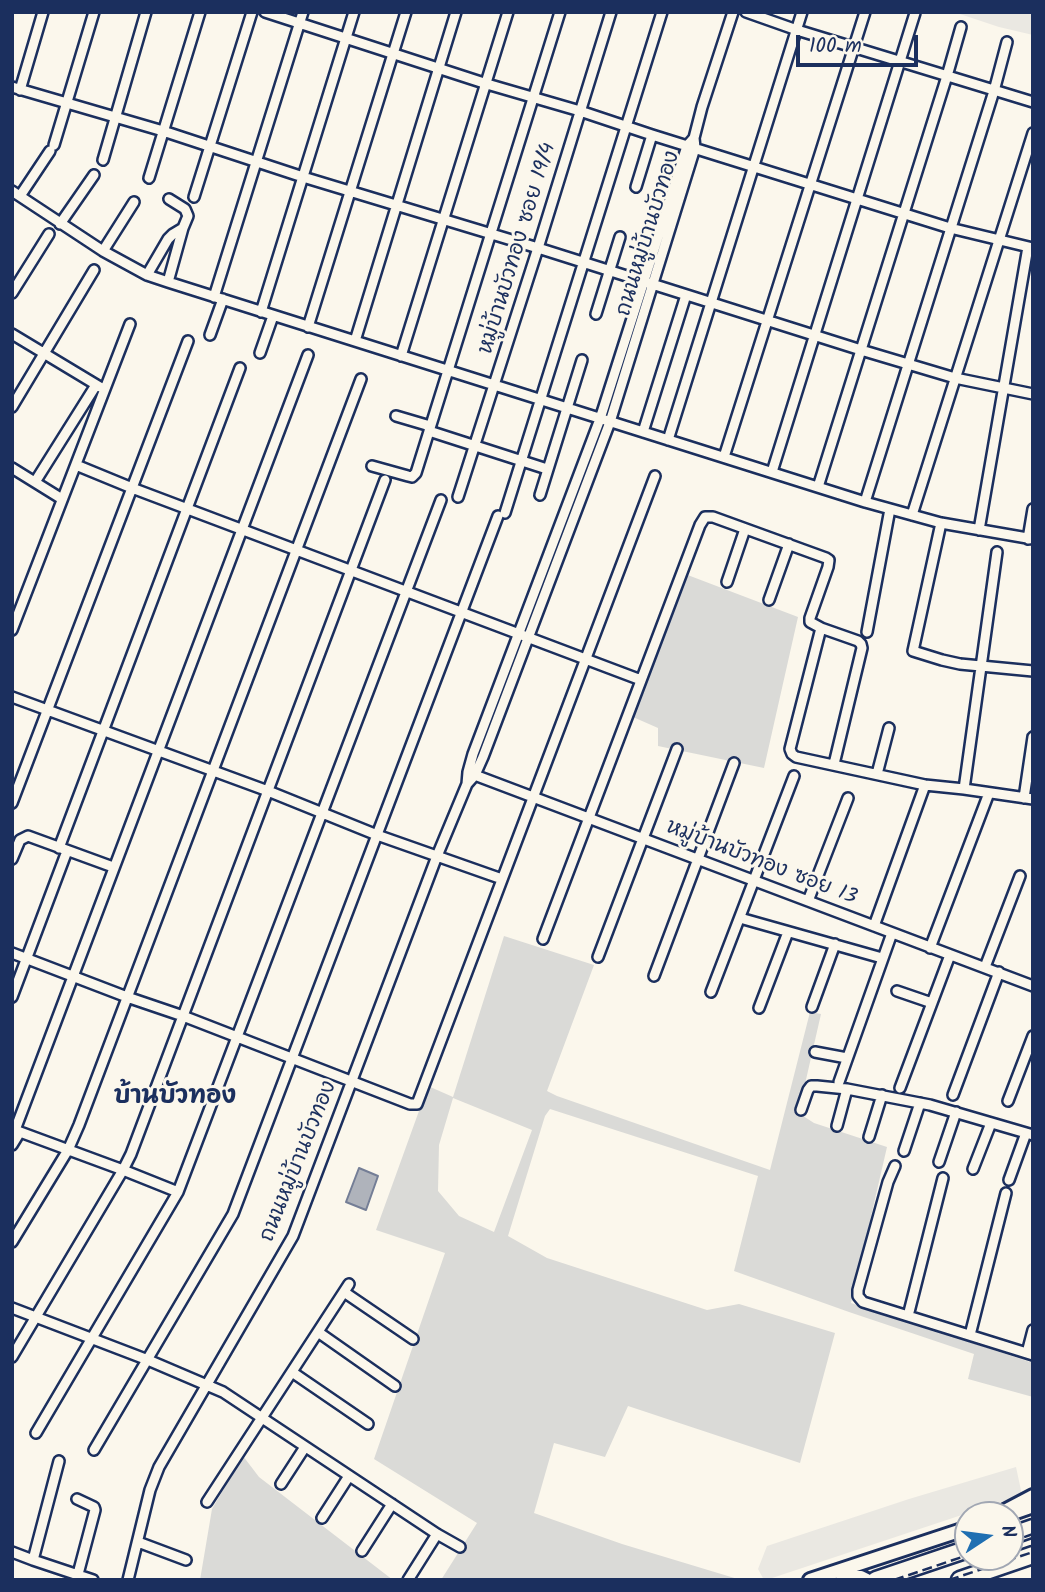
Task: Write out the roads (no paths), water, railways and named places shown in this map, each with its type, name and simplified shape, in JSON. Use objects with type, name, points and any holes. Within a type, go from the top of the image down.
[{"type":"highway","points":[[876,1580],[954,1554]]},
{"type":"highway","points":[[960,1580],[1033,1555]]},
{"type":"main road","points":[[810,1580],[954,1533]]},
{"type":"main road","points":[[842,1580],[861,1577],[867,1580]]},
{"type":"street","points":[[43,12],[16,89],[163,131],[861,350],[955,378],[1033,394]]},
{"type":"street","points":[[94,12],[52,148],[16,194],[103,251],[147,275],[865,502],[941,523],[1030,539],[1033,509]]},
{"type":"street","points":[[103,160],[146,12]]},
{"type":"street","points":[[149,178],[200,12]]},
{"type":"street","points":[[194,197],[252,12]]},
{"type":"street","points":[[265,12],[487,84],[652,135],[692,144],[950,228],[1030,248],[979,530]]},
{"type":"street","points":[[210,335],[256,162],[303,12]]},
{"type":"street","points":[[261,312],[355,12]]},
{"type":"street","points":[[308,327],[406,12]]},
{"type":"street","points":[[355,341],[456,12]]},
{"type":"street","points":[[401,356],[508,12]]},
{"type":"street","points":[[372,466],[408,477],[414,476],[560,12]]},
{"type":"street","name":"หมู่บ้านบัวทอง ซอย 19/4","points":[[458,497],[611,12]]},
{"type":"street","points":[[94,1450],[233,1214],[521,461],[662,12]]},
{"type":"street","name":"ถนนหมู่บ้านบัวทอง","points":[[128,1580],[155,1475],[293,1236],[437,856],[472,774],[648,283],[733,12]]},
{"type":"street","points":[[746,12],[1033,102]]},
{"type":"street","points":[[668,440],[802,12]]},
{"type":"street","points":[[724,457],[865,12]]},
{"type":"street","points":[[772,472],[915,13]]},
{"type":"street","points":[[818,487],[961,27]]},
{"type":"street","points":[[865,502],[1007,42]]},
{"type":"street","points":[[912,515],[1033,133]]},
{"type":"street","points":[[636,187],[652,135]]},
{"type":"street","points":[[60,224],[94,175]]},
{"type":"street","points":[[168,282],[188,216],[185,209],[169,199]]},
{"type":"street","points":[[103,251],[134,202]]},
{"type":"street","points":[[147,275],[168,239],[183,228]]},
{"type":"street","points":[[12,293],[49,234]]},
{"type":"street","points":[[596,314],[620,237]]},
{"type":"street","points":[[12,407],[93,270]]},
{"type":"street","name":"ถนนหมู่บ้านบัวทอง","points":[[524,635],[610,422],[648,283]]},
{"type":"street","points":[[643,432],[686,295]]},
{"type":"street","points":[[260,353],[273,316]]},
{"type":"street","points":[[12,630],[76,465],[100,388],[130,324]]},
{"type":"street","points":[[12,334],[100,388]]},
{"type":"street","points":[[12,803],[188,341]]},
{"type":"street","points":[[12,1145],[113,867],[308,355]]},
{"type":"street","points":[[540,495],[582,360]]},
{"type":"street","points":[[12,996],[103,729],[240,368]]},
{"type":"street","points":[[12,1242],[68,1150],[79,1125],[361,379]]},
{"type":"street","points":[[35,482],[100,388]]},
{"type":"street","points":[[396,416],[474,447],[547,469]]},
{"type":"street","points":[[76,465],[641,680]]},
{"type":"street","points":[[12,468],[62,499]]},
{"type":"street","points":[[12,953],[410,1104],[417,1104],[655,476]]},
{"type":"street","points":[[12,1357],[123,1170],[385,480]]},
{"type":"street","points":[[36,1433],[178,1192],[441,500]]},
{"type":"street","points":[[867,632],[891,509]]},
{"type":"street","points":[[543,939],[702,519],[709,516],[829,560],[810,622],[858,641],[862,648],[834,764]]},
{"type":"street","points":[[941,523],[913,650],[942,660],[1033,671]]},
{"type":"street","points":[[727,582],[745,529]]},
{"type":"street","points":[[769,600],[789,544]]},
{"type":"street","points":[[964,789],[997,552]]},
{"type":"street","points":[[821,628],[790,749],[796,757],[925,785],[1028,799],[1033,737]]},
{"type":"street","points":[[12,697],[502,880]]},
{"type":"street","points":[[877,774],[889,728]]},
{"type":"street","points":[[598,957],[677,749]]},
{"type":"street","points":[[654,976],[734,763]]},
{"type":"street","name":"หมู่บ้านบัวทอง ซอย 13","points":[[472,774],[1033,986]]},
{"type":"street","points":[[711,992],[794,776]]},
{"type":"street","points":[[874,926],[925,785]]},
{"type":"street","points":[[930,948],[989,793]]},
{"type":"street","points":[[808,901],[848,798]]},
{"type":"street","points":[[12,859],[20,840],[28,836],[113,867]]},
{"type":"street","points":[[985,967],[1020,876]]},
{"type":"street","points":[[740,918],[882,958]]},
{"type":"street","points":[[760,1008],[788,932]]},
{"type":"street","points":[[839,1082],[892,933]]},
{"type":"street","points":[[812,1007],[835,944]]},
{"type":"street","points":[[900,1088],[950,955]]},
{"type":"street","points":[[953,1095],[999,972]]},
{"type":"street","points":[[897,991],[932,1003]]},
{"type":"street","points":[[1008,1101],[1033,1035]]},
{"type":"street","points":[[815,1052],[847,1058]]},
{"type":"street","points":[[801,1110],[811,1086],[847,1089],[920,1103],[1029,1134],[1009,1180]]},
{"type":"street","points":[[836,1126],[847,1089]]},
{"type":"street","points":[[869,1137],[881,1095]]},
{"type":"street","points":[[904,1151],[920,1103]]},
{"type":"street","points":[[939,1162],[956,1112]]},
{"type":"street","points":[[973,1169],[991,1123]]},
{"type":"street","points":[[16,1130],[178,1192]]},
{"type":"street","points":[[895,1166],[888,1182],[858,1290],[858,1296],[863,1302],[1030,1354],[1033,1330]]},
{"type":"street","points":[[908,1316],[943,1178]]},
{"type":"street","points":[[970,1335],[1006,1193]]},
{"type":"street","points":[[207,1502],[346,1288],[413,1339]]},
{"type":"street","points":[[12,1308],[223,1392],[460,1547]]},
{"type":"street","points":[[318,1332],[395,1386]]},
{"type":"street","points":[[292,1372],[368,1424]]},
{"type":"street","points":[[281,1484],[305,1447]]},
{"type":"street","points":[[33,1560],[59,1461]]},
{"type":"street","points":[[322,1518],[349,1476]]},
{"type":"street","points":[[77,1499],[95,1510],[78,1574]]},
{"type":"street","points":[[362,1551],[392,1504]]},
{"type":"street","points":[[408,1580],[437,1534]]},
{"type":"street","points":[[138,1542],[186,1560]]},
{"type":"street","points":[[12,1552],[93,1580]]},
{"type":"railway","points":[[1024,1537],[1033,1534]]},
{"type":"railway","points":[[949,1580],[1033,1552]]},
{"type":"railway","points":[[894,1580],[954,1560]]},
{"type":"district","name":"บ้านบัวทอง","points":[[175,1099]]}]
